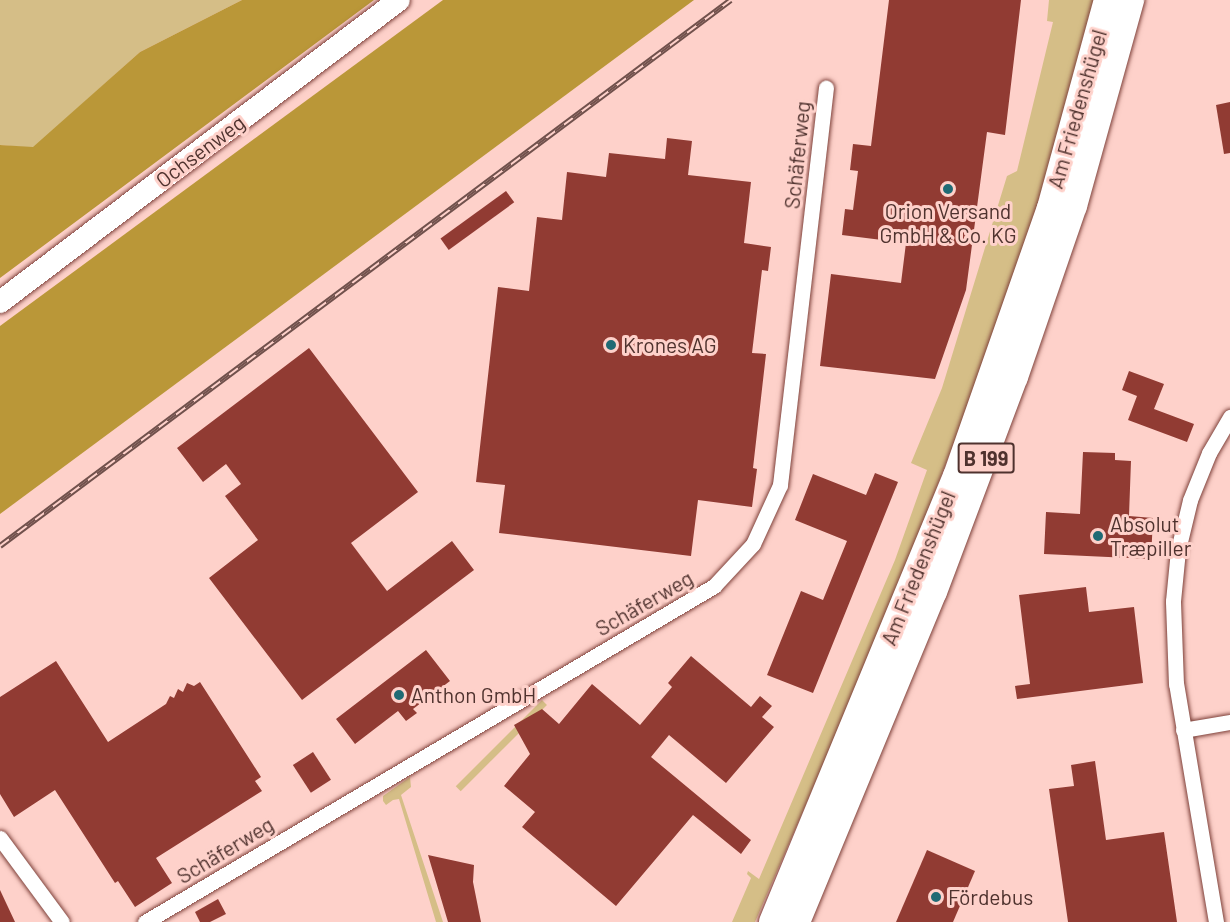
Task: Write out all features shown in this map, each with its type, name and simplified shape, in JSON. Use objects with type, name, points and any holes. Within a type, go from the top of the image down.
[{"type":"highway","name":"Am Friedenshügel","points":[[772,922],[956,476],[1050,208],[1107,0]]},
{"type":"highway","name":"Am Friedenshügel","points":[[797,922],[981,472],[1074,206],[1131,0]]},
{"type":"main road","name":"Ochsenweg","points":[[0,302],[399,0]]},
{"type":"street","name":"Schäferweg","points":[[146,922],[714,586],[753,544],[780,486],[826,88]]},
{"type":"street","points":[[1216,922],[1183,730],[1172,644],[1173,601],[1178,549],[1190,500],[1209,453],[1230,417]]},
{"type":"street","points":[[1183,730],[1230,722]]},
{"type":"street","points":[[0,838],[62,922]]},
{"type":"shaded area","points":[[0,0],[242,0],[140,52],[33,148],[0,145]]},
{"type":"shaded area","points":[[242,0],[374,0],[0,278],[0,145],[33,147],[140,52]]},
{"type":"shaded area","points":[[443,0],[694,0],[0,514],[0,326]]},
{"type":"shaded area","points":[[1049,0],[1095,0],[1054,153],[1029,233],[963,419],[902,578],[804,809],[755,922],[732,922],[751,878],[747,874],[748,871],[759,879],[895,560],[927,470],[911,463],[942,388],[1007,176],[1017,171],[1053,22],[1047,21]]},
{"type":"shaded area","points":[[542,700],[547,705],[461,791],[456,786]]},
{"type":"shaded area","points":[[410,777],[411,787],[401,795],[443,922],[436,922],[399,799],[386,805],[383,801],[383,796]]},
{"type":"building","name":"Orion Versand GmbH & Co. KG","points":[[889,0],[1021,0],[1005,135],[987,132],[966,290],[935,379],[820,366],[831,274],[901,283],[906,243],[842,235],[845,209],[853,210],[858,171],[850,170],[853,144],[871,146]]},
{"type":"building","points":[[1230,102],[1230,153],[1224,154],[1216,105]]},
{"type":"building","name":"Krones AG","points":[[667,138],[692,141],[688,175],[751,182],[744,243],[771,247],[768,271],[762,270],[752,353],[766,354],[753,468],[757,469],[752,507],[698,500],[691,556],[499,533],[505,485],[476,482],[498,287],[529,291],[537,217],[562,220],[567,172],[606,177],[609,153],[665,159]]},
{"type":"building","points":[[506,191],[514,202],[449,250],[440,239]]},
{"type":"building","points":[[309,348],[418,492],[351,543],[387,591],[452,541],[474,570],[302,700],[209,578],[258,540],[225,496],[241,484],[226,464],[203,482],[177,448]]},
{"type":"building","points":[[1129,371],[1164,384],[1154,409],[1194,424],[1187,442],[1128,420],[1137,396],[1122,390]]},
{"type":"building","name":"Absolut Træpiller","points":[[1083,452],[1115,453],[1115,460],[1131,461],[1129,516],[1153,518],[1151,559],[1044,554],[1046,512],[1080,514]]},
{"type":"building","points":[[875,473],[898,482],[813,693],[767,675],[801,591],[823,600],[847,541],[795,520],[813,474],[866,495]]},
{"type":"building","points":[[1086,587],[1089,612],[1134,607],[1143,683],[1017,699],[1015,686],[1030,684],[1019,595]]},
{"type":"building","name":"Anthon GmbH","points":[[426,650],[450,681],[413,709],[417,713],[406,721],[398,711],[355,744],[336,719]]},
{"type":"building","points":[[691,656],[751,707],[760,696],[772,706],[762,717],[774,727],[726,783],[669,735],[651,757],[751,840],[741,854],[693,815],[616,906],[522,827],[535,812],[504,786],[530,754],[514,725],[542,709],[559,724],[592,684],[640,725],[672,687],[668,683]]},
{"type":"building","points":[[56,661],[108,742],[166,704],[170,696],[174,698],[178,689],[183,692],[187,683],[194,686],[200,682],[261,777],[255,781],[262,791],[156,858],[172,883],[135,907],[118,881],[115,883],[55,790],[14,817],[0,794],[0,697]]},
{"type":"building","points":[[313,752],[331,780],[311,793],[293,765]]},
{"type":"building","points":[[1095,761],[1106,840],[1164,832],[1177,922],[1068,922],[1049,789],[1074,786],[1071,765]]},
{"type":"building","name":"Fördebus","points":[[927,850],[975,871],[953,922],[896,922]]},
{"type":"building","points":[[428,855],[474,865],[473,882],[481,922],[448,922]]},
{"type":"building","points":[[0,890],[15,922],[0,922]]},
{"type":"building","points":[[218,899],[226,914],[210,922],[200,922],[195,912]]},
{"type":"railway","points":[[0,546],[731,0]]},
{"type":"place","name":"Orion Versand GmbH & Co. KG","points":[[948,189]]},
{"type":"place","name":"Krones AG","points":[[611,345]]},
{"type":"place","name":"Absolut Træpiller","points":[[1098,536]]},
{"type":"place","name":"Anthon GmbH","points":[[399,695]]},
{"type":"place","name":"Fördebus","points":[[936,897]]}]
